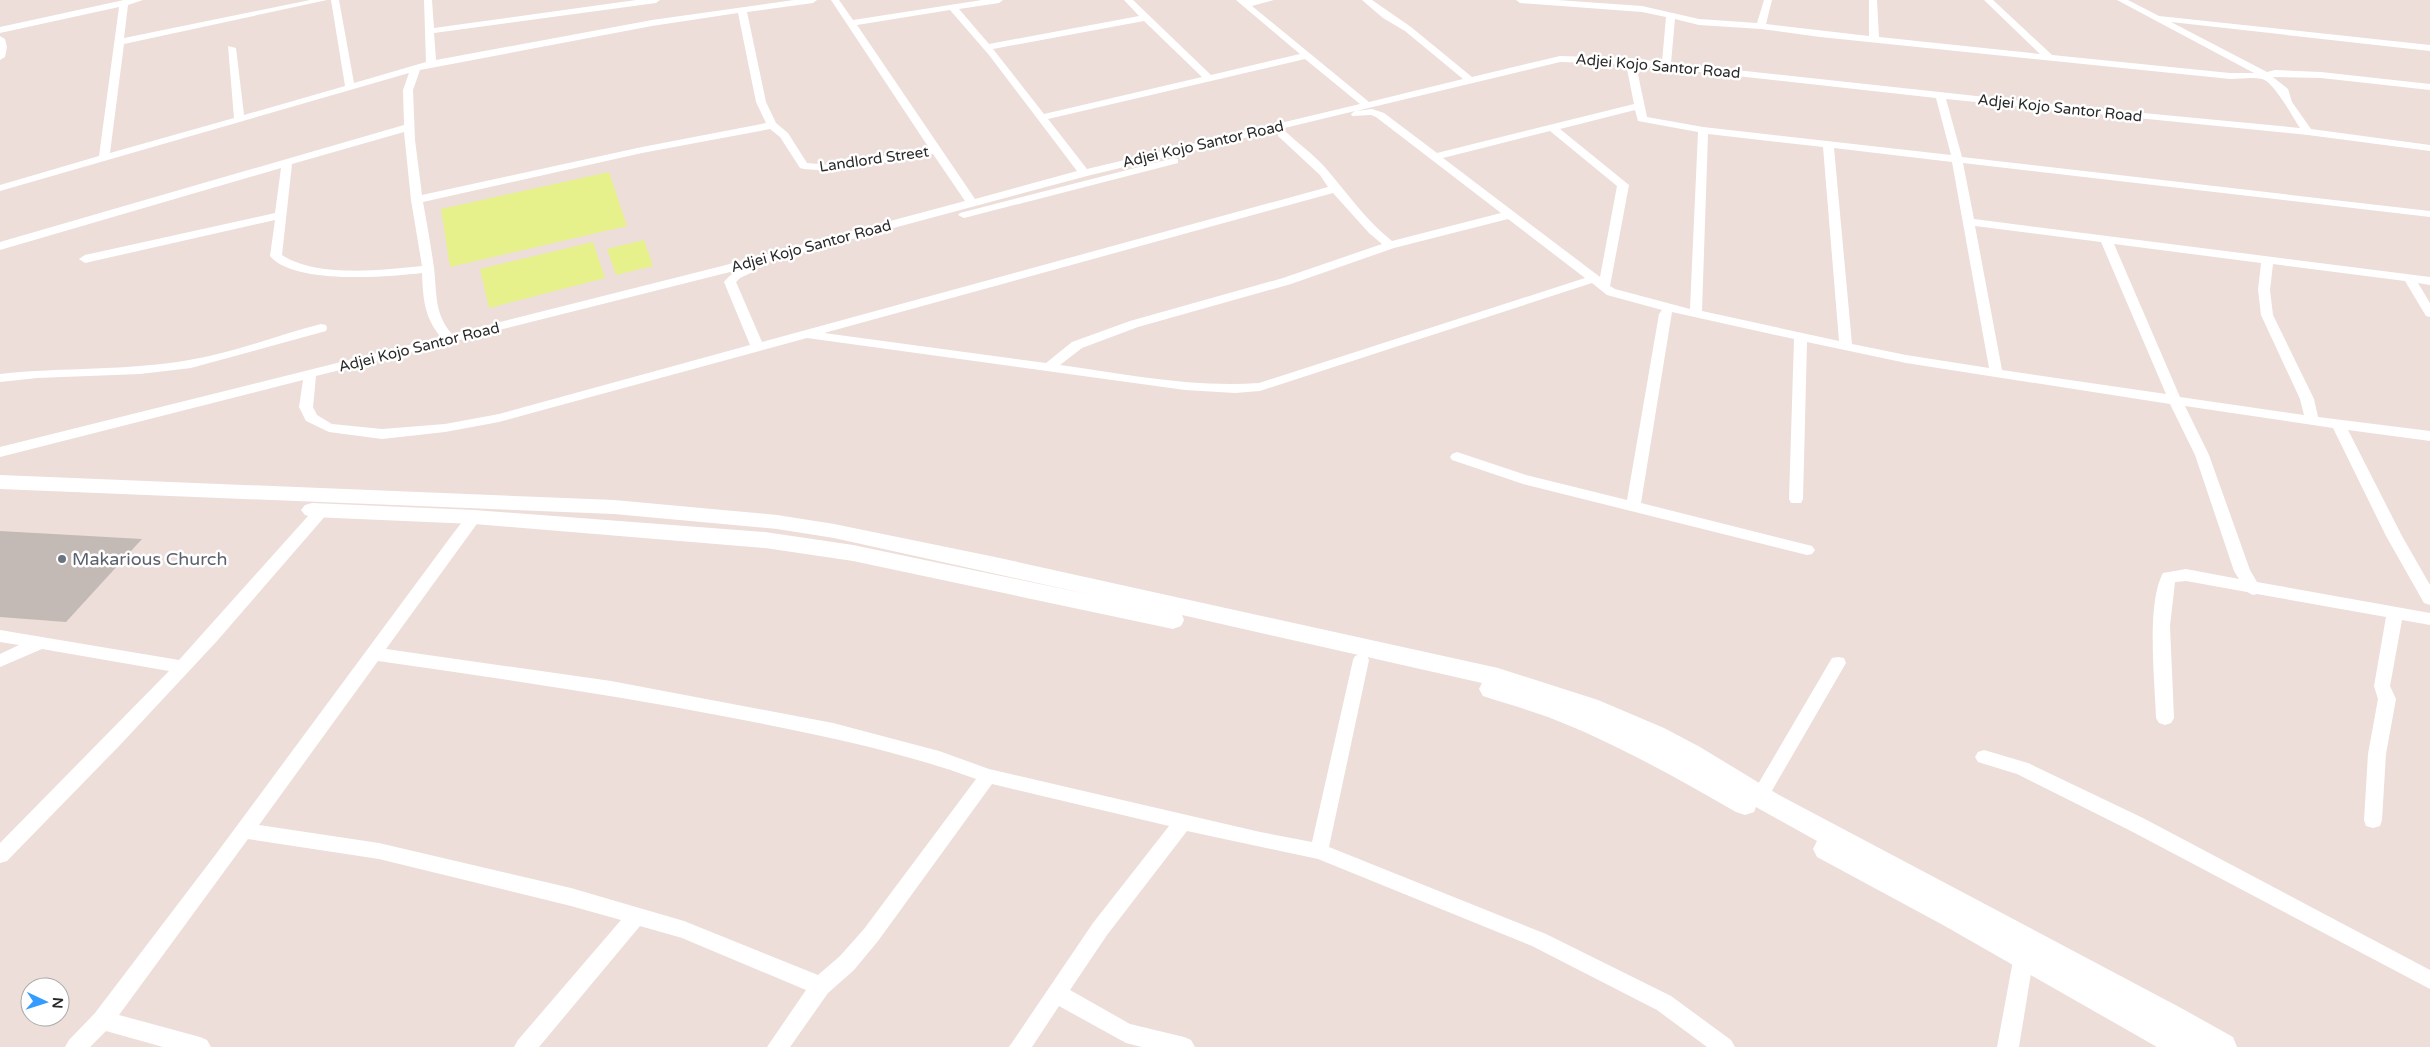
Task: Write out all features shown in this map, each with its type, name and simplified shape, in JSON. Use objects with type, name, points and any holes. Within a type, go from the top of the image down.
[{"type":"street","points":[[0,30],[139,0]]},
{"type":"street","points":[[118,42],[324,0]]},
{"type":"street","points":[[335,0],[350,86]]},
{"type":"street","points":[[428,0],[431,64]]},
{"type":"street","points":[[430,32],[656,0]]},
{"type":"street","points":[[0,188],[431,64],[652,23],[812,0]]},
{"type":"street","points":[[835,0],[972,203]]},
{"type":"street","points":[[852,23],[999,0]]},
{"type":"street","points":[[1128,0],[1144,18],[1210,78]]},
{"type":"street","points":[[1242,2],[1270,0]]},
{"type":"street","points":[[1366,0],[1386,16],[1408,28],[1470,80]]},
{"type":"street","points":[[1520,0],[1642,9],[1699,22],[1761,26],[1820,34],[1874,38],[2230,76],[2266,76],[2275,73],[2321,75],[2430,87]]},
{"type":"street","points":[[1642,9],[1647,0]]},
{"type":"street","points":[[1761,26],[1768,0]]},
{"type":"street","points":[[1873,0],[1874,38]]},
{"type":"street","points":[[1988,0],[2048,56]]},
{"type":"street","points":[[2121,0],[2160,18],[2266,76],[2284,91],[2287,102],[2308,132]]},
{"type":"street","points":[[1242,2],[1367,105]]},
{"type":"street","points":[[104,159],[124,3]]},
{"type":"street","points":[[952,7],[986,47],[1084,173]]},
{"type":"street","name":"Landlord Street","points":[[742,10],[761,102],[772,125],[784,135],[804,166],[831,168],[936,150]]},
{"type":"street","points":[[1666,66],[1671,15]]},
{"type":"street","points":[[986,47],[1144,18]]},
{"type":"street","points":[[2160,18],[2430,48]]},
{"type":"street","points":[[0,39],[2,47],[0,57]]},
{"type":"street","points":[[231,48],[239,120]]},
{"type":"street","points":[[1041,118],[1308,55]]},
{"type":"street","name":"Adjei Kojo Santor Road","points":[[0,452],[716,272],[1084,173],[1560,59],[1630,61],[1789,77],[1940,95],[2308,132],[2430,148]]},
{"type":"street","points":[[1630,61],[1642,120],[1703,130],[2430,214]]},
{"type":"street","points":[[416,68],[408,90],[409,127],[417,200],[428,269],[430,306],[438,326],[450,339]]},
{"type":"street","points":[[1940,95],[1969,222],[1996,372]]},
{"type":"street","points":[[1435,157],[1638,106]]},
{"type":"street","points":[[757,346],[730,282],[732,278],[743,272],[1360,113],[1372,112],[1380,115],[1611,292],[1669,308],[1696,312],[1906,359],[2312,421],[2430,436]]},
{"type":"street","points":[[417,200],[642,150],[772,125]]},
{"type":"street","points":[[0,246],[409,127]]},
{"type":"street","points":[[1553,128],[1622,184],[1604,287]]},
{"type":"street","points":[[1696,312],[1703,130]]},
{"type":"street","points":[[1282,134],[1324,173],[1334,189],[1373,231],[1390,245]]},
{"type":"street","points":[[1828,144],[1846,345]]},
{"type":"street","points":[[287,164],[276,256],[280,260],[306,267],[361,275],[428,269]]},
{"type":"street","points":[[310,375],[306,407],[311,418],[329,428],[382,434],[445,428],[499,418],[1334,189]]},
{"type":"street","points":[[85,259],[282,215]]},
{"type":"street","points":[[1051,366],[1077,345],[1126,327],[1287,281],[1390,245],[1509,215]]},
{"type":"street","points":[[1969,222],[2430,281]]},
{"type":"street","points":[[2106,240],[2175,400],[2202,455],[2242,571],[2254,589]]},
{"type":"street","points":[[2267,260],[2264,290],[2267,314],[2307,399],[2312,421]]},
{"type":"street","points":[[2409,278],[2430,313]]},
{"type":"street","points":[[804,334],[1212,389],[1260,387],[1592,279]]},
{"type":"street","points":[[1633,507],[1665,314],[1669,308]]},
{"type":"street","points":[[0,378],[37,374],[140,370],[191,364],[321,328]]},
{"type":"street","points":[[1796,499],[1801,336]]},
{"type":"street","points":[[2338,424],[2394,536],[2430,599]]},
{"type":"street","points":[[1458,457],[1523,479],[1807,550]]},
{"type":"street","points":[[0,482],[614,507],[777,522],[834,531],[1451,666],[1523,684],[1553,693],[1638,726],[1680,747],[1760,796],[2026,938],[2222,1047]]},
{"type":"street","points":[[0,496],[474,517],[733,537],[853,553],[1494,690],[1594,726],[1674,764],[1800,836],[2024,955],[2185,1047]]},
{"type":"street","points":[[0,855],[115,739],[211,637],[322,510]]},
{"type":"street","points":[[76,1047],[102,1020],[245,832],[374,654],[430,572],[474,517]]},
{"type":"street","points":[[2165,718],[2163,642],[2165,586],[2169,577],[2186,575],[2254,589],[2430,619]]},
{"type":"street","points":[[2373,820],[2377,754],[2387,699],[2382,686],[2395,613]]},
{"type":"street","points":[[0,636],[182,667]]},
{"type":"street","points":[[0,661],[42,642]]},
{"type":"street","points":[[374,654],[611,688],[833,730],[939,758],[988,776],[1184,822],[1319,851],[1539,940],[1664,1003],[1724,1047]]},
{"type":"street","points":[[1319,851],[1360,660]]},
{"type":"street","points":[[1760,796],[1838,663]]},
{"type":"street","points":[[1984,757],[2022,768],[2136,824],[2430,980]]},
{"type":"street","points":[[778,1047],[821,986],[846,963],[871,935],[988,776]]},
{"type":"street","points":[[1020,1047],[1100,929],[1184,822]]},
{"type":"street","points":[[245,832],[379,851],[571,897],[684,930],[821,986]]},
{"type":"street","points":[[525,1047],[636,917]]},
{"type":"street","points":[[2008,1047],[2024,955]]},
{"type":"street","points":[[1057,994],[1126,1033],[1184,1047]]},
{"type":"street","points":[[102,1020],[200,1047]]},
{"type":"green space","points":[[609,172],[627,226],[450,267],[441,209]]},
{"type":"green space","points":[[644,240],[653,266],[616,275],[607,249]]},
{"type":"green space","points":[[593,242],[605,278],[489,308],[480,269]]},
{"type":"building","name":"Makarious Church","points":[[0,531],[142,539],[66,622],[0,617]]},
{"type":"place","name":"Makarious Church","points":[[62,559]]}]
